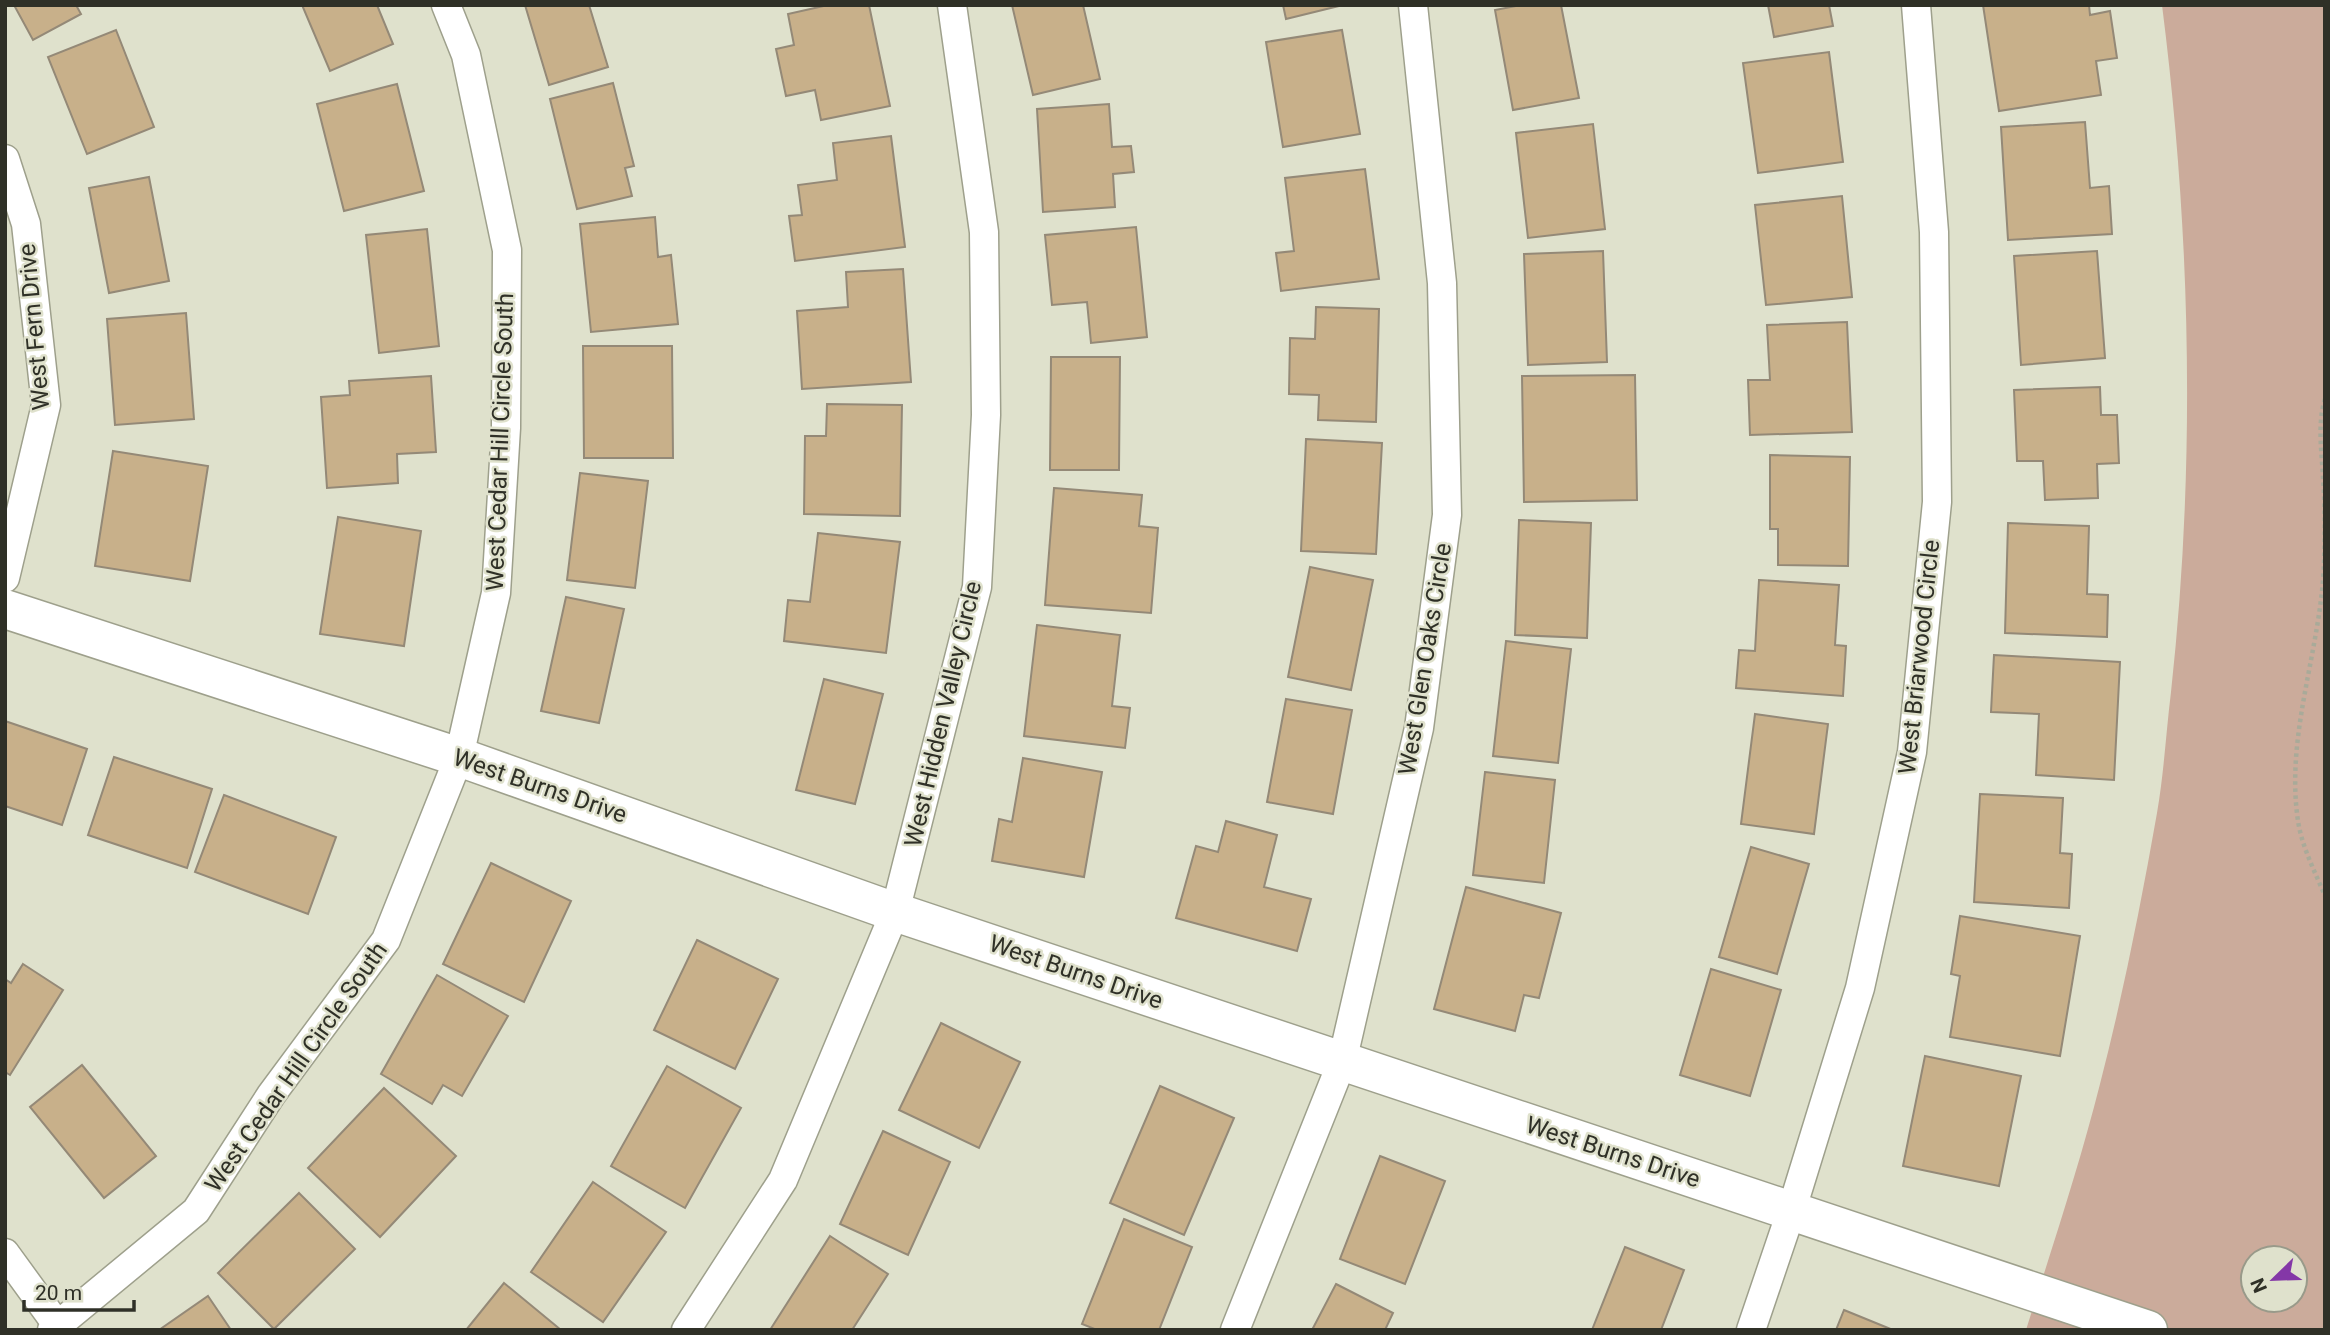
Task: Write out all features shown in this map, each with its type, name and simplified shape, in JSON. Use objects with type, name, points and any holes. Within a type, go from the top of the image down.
[{"type":"street","name":"West Cedar Hill Circle South","points":[[55,1328],[195,1211],[271,1095],[386,940],[459,757],[496,593],[506,428],[507,250],[466,55],[446,5]]},
{"type":"street","name":"West Hidden Valley Circle","points":[[686,1330],[783,1180],[895,912],[977,587],[986,415],[984,232],[952,5]]},
{"type":"street","name":"West Glen Oaks Circle","points":[[1235,1330],[1342,1062],[1419,728],[1447,515],[1442,283],[1413,5]]},
{"type":"street","name":"West Briarwood Circle","points":[[1751,1330],[1791,1212],[1860,988],[1912,752],[1937,502],[1934,232],[1916,5]]},
{"type":"street","name":"West Fern Drive","points":[[5,159],[26,224],[46,405],[5,578]]},
{"type":"street","name":"West Burns Drive","points":[[5,609],[459,757],[895,912],[2148,1330]]},
{"type":"street","points":[[5,1253],[55,1328]]},
{"type":"path","points":[[2325,399],[2321,429],[2324,529],[2322,596],[2297,745],[2295,781],[2299,824],[2305,848],[2325,896]]},
{"type":"shaded area","points":[[2162,5],[2325,5],[2325,1330],[2026,1330],[2074,1177],[2108,1051],[2138,915],[2161,783],[2179,606],[2187,435],[2187,349],[2179,176]]},
{"type":"building","points":[[14,5],[76,5],[81,14],[33,40]]},
{"type":"building","points":[[302,5],[377,5],[393,44],[330,71]]},
{"type":"building","points":[[525,5],[589,5],[608,67],[549,85]]},
{"type":"building","points":[[828,5],[869,5],[890,106],[821,120],[815,90],[786,96],[776,49],[794,45],[788,14]]},
{"type":"building","points":[[1012,5],[1083,5],[1100,79],[1033,95]]},
{"type":"building","points":[[1283,5],[1343,5],[1286,19]]},
{"type":"building","points":[[1521,5],[1561,5],[1579,98],[1513,110],[1495,10]]},
{"type":"building","points":[[1768,5],[1829,5],[1833,26],[1774,37]]},
{"type":"building","points":[[1983,5],[2089,5],[2090,15],[2110,11],[2117,58],[2096,61],[2101,95],[1999,111]]},
{"type":"building","points":[[116,30],[154,127],[87,154],[48,57]]},
{"type":"building","points":[[1342,30],[1360,134],[1283,147],[1266,42]]},
{"type":"building","points":[[1829,52],[1843,162],[1758,173],[1743,63]]},
{"type":"building","points":[[613,83],[634,166],[625,168],[632,196],[577,209],[550,99]]},
{"type":"building","points":[[397,84],[424,191],[344,211],[317,104]]},
{"type":"building","points":[[1109,104],[1112,147],[1131,146],[1134,172],[1113,174],[1115,207],[1043,212],[1037,109]]},
{"type":"building","points":[[2085,122],[2090,188],[2109,186],[2112,234],[2008,240],[2001,127]]},
{"type":"building","points":[[1593,124],[1605,229],[1528,238],[1516,133]]},
{"type":"building","points":[[891,136],[905,247],[795,261],[789,216],[802,215],[798,185],[837,180],[833,143]]},
{"type":"building","points":[[1365,169],[1379,279],[1281,291],[1276,253],[1294,251],[1285,178]]},
{"type":"building","points":[[149,177],[169,281],[109,293],[89,188]]},
{"type":"building","points":[[1842,196],[1852,297],[1766,305],[1755,205]]},
{"type":"building","points":[[655,217],[658,257],[671,255],[678,324],[591,332],[580,224]]},
{"type":"building","points":[[1136,227],[1147,337],[1091,343],[1087,302],[1052,305],[1045,235]]},
{"type":"building","points":[[427,229],[439,346],[379,353],[366,235]]},
{"type":"building","points":[[1603,251],[1607,362],[1528,365],[1524,254]]},
{"type":"building","points":[[2097,251],[2105,358],[2021,365],[2014,256]]},
{"type":"building","points":[[903,269],[911,382],[802,389],[797,311],[848,307],[846,272]]},
{"type":"building","points":[[1316,307],[1379,309],[1376,422],[1318,420],[1319,395],[1289,394],[1290,338],[1315,339]]},
{"type":"building","points":[[186,313],[194,419],[115,425],[107,319]]},
{"type":"building","points":[[1847,322],[1852,432],[1750,435],[1748,380],[1770,380],[1767,325]]},
{"type":"building","points":[[583,346],[672,346],[673,458],[584,458]]},
{"type":"building","points":[[1051,357],[1120,357],[1119,470],[1050,470]]},
{"type":"building","points":[[1635,375],[1637,500],[1524,502],[1522,376]]},
{"type":"building","points":[[431,376],[436,452],[397,454],[398,483],[327,488],[321,397],[350,395],[349,381]]},
{"type":"building","points":[[2100,387],[2101,415],[2117,415],[2119,463],[2097,464],[2098,498],[2045,500],[2043,461],[2017,461],[2014,390]]},
{"type":"building","points":[[827,404],[902,405],[900,516],[804,514],[805,436],[826,436]]},
{"type":"building","points":[[1306,439],[1382,443],[1376,554],[1301,551]]},
{"type":"building","points":[[113,451],[208,466],[190,581],[95,566]]},
{"type":"building","points":[[1770,455],[1850,457],[1848,566],[1778,565],[1778,529],[1770,529]]},
{"type":"building","points":[[580,473],[648,481],[635,588],[567,580]]},
{"type":"building","points":[[1054,488],[1142,495],[1139,526],[1158,528],[1151,613],[1045,605]]},
{"type":"building","points":[[338,517],[421,531],[404,646],[320,634]]},
{"type":"building","points":[[1519,520],[1591,523],[1587,638],[1515,635]]},
{"type":"building","points":[[2008,523],[2089,526],[2087,594],[2108,595],[2107,637],[2005,633]]},
{"type":"building","points":[[818,533],[900,542],[886,653],[784,641],[788,600],[810,602]]},
{"type":"building","points":[[1310,567],[1373,580],[1351,690],[1288,677]]},
{"type":"building","points":[[1759,580],[1839,585],[1835,645],[1846,646],[1843,696],[1736,688],[1739,650],[1755,651]]},
{"type":"building","points":[[566,597],[624,609],[599,723],[541,711]]},
{"type":"building","points":[[1037,625],[1120,635],[1112,706],[1130,708],[1125,748],[1024,736]]},
{"type":"building","points":[[1506,641],[1571,649],[1558,763],[1493,756]]},
{"type":"building","points":[[1994,655],[2120,662],[2114,780],[2036,775],[2039,714],[1991,712]]},
{"type":"building","points":[[824,679],[883,694],[855,804],[796,790]]},
{"type":"building","points":[[1286,699],[1352,710],[1333,814],[1267,802]]},
{"type":"building","points":[[1755,714],[1828,724],[1814,834],[1741,824]]},
{"type":"building","points":[[5,721],[87,749],[62,825],[5,806]]},
{"type":"building","points":[[114,757],[212,789],[187,868],[88,835]]},
{"type":"building","points":[[1023,758],[1102,772],[1084,877],[992,861],[999,819],[1012,822]]},
{"type":"building","points":[[1485,772],[1555,780],[1544,883],[1473,875]]},
{"type":"building","points":[[1980,794],[2063,798],[2060,853],[2072,854],[2069,908],[1974,902]]},
{"type":"building","points":[[224,795],[336,837],[308,914],[195,872]]},
{"type":"building","points":[[1226,821],[1277,835],[1264,887],[1311,899],[1297,951],[1176,918],[1196,846],[1218,852]]},
{"type":"building","points":[[1751,847],[1809,864],[1777,974],[1719,957]]},
{"type":"building","points":[[491,863],[571,901],[524,1002],[443,964]]},
{"type":"building","points":[[1466,887],[1561,913],[1539,998],[1524,995],[1515,1031],[1434,1009]]},
{"type":"building","points":[[1960,916],[2080,936],[2060,1056],[1950,1037],[1960,976],[1951,974]]},
{"type":"building","points":[[697,940],[778,979],[735,1069],[654,1030]]},
{"type":"building","points":[[23,964],[63,990],[10,1075],[5,1072],[5,979],[11,983]]},
{"type":"building","points":[[1711,969],[1781,990],[1750,1096],[1680,1075]]},
{"type":"building","points":[[437,975],[508,1016],[462,1096],[443,1085],[432,1104],[381,1074]]},
{"type":"building","points":[[941,1023],[1020,1062],[979,1148],[899,1110]]},
{"type":"building","points":[[1925,1056],[2021,1076],[1999,1186],[1903,1166]]},
{"type":"building","points":[[82,1065],[156,1156],[104,1198],[30,1107]]},
{"type":"building","points":[[667,1066],[741,1108],[685,1208],[611,1166]]},
{"type":"building","points":[[1160,1086],[1234,1118],[1184,1235],[1110,1203]]},
{"type":"building","points":[[384,1088],[456,1156],[380,1237],[308,1168]]},
{"type":"building","points":[[883,1131],[950,1162],[908,1255],[840,1224]]},
{"type":"building","points":[[1380,1156],[1445,1181],[1405,1284],[1340,1259]]},
{"type":"building","points":[[593,1182],[666,1232],[603,1322],[531,1272]]},
{"type":"building","points":[[299,1193],[355,1249],[274,1329],[218,1273]]},
{"type":"building","points":[[1124,1219],[1192,1247],[1159,1330],[1097,1330],[1082,1324]]},
{"type":"building","points":[[830,1236],[888,1274],[852,1330],[770,1330]]},
{"type":"building","points":[[1625,1247],[1684,1270],[1661,1330],[1592,1330]]},
{"type":"building","points":[[504,1283],[561,1330],[466,1330]]},
{"type":"building","points":[[1336,1284],[1393,1313],[1385,1330],[1312,1330]]},
{"type":"building","points":[[208,1296],[231,1330],[159,1330]]},
{"type":"building","points":[[1844,1310],[1893,1330],[1836,1330]]}]
